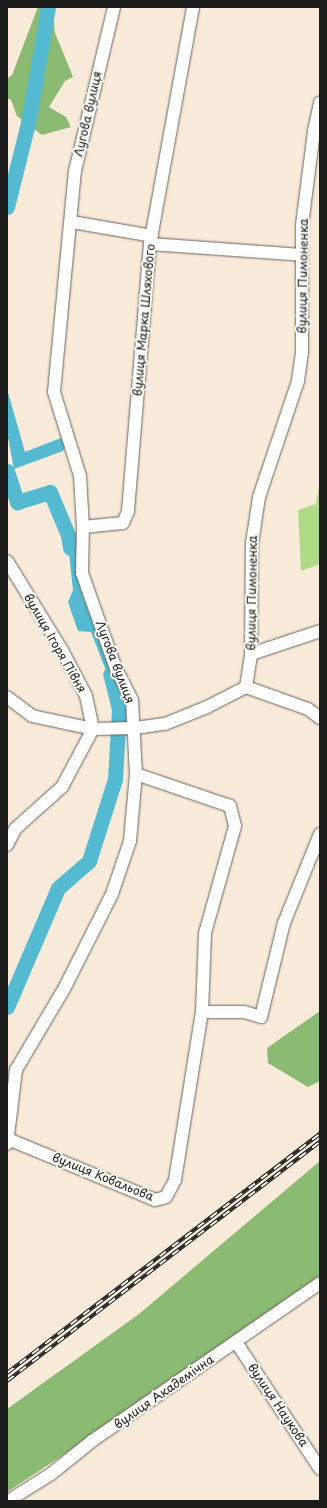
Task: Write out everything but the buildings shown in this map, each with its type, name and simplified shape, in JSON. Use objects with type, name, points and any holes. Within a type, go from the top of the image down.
[{"type":"street","name":"Лугова вулиця","points":[[114,7],[75,171],[72,222],[54,392],[80,476],[84,527],[82,573],[116,669],[132,700],[134,727]]},
{"type":"street","name":"вулиця Марка Шляхового","points":[[84,527],[124,523],[128,510],[151,240],[193,7]]},
{"type":"street","name":"вулиця Пимоненка","points":[[246,687],[251,654],[252,543],[259,497],[298,381],[302,353],[302,225],[314,131],[320,103]]},
{"type":"street","points":[[72,222],[151,240],[302,255]]},
{"type":"street","name":"вулиця Ігоря Півня","points":[[7,562],[62,650],[82,689],[92,729]]},
{"type":"street","points":[[251,654],[320,631]]},
{"type":"street","points":[[7,698],[32,716],[92,729],[166,724],[207,708],[246,687],[308,709],[320,718]]},
{"type":"street","name":"вулиця Ковальова","points":[[134,727],[136,774],[130,841],[112,894],[65,987],[16,1070],[8,1141],[155,1200],[166,1197],[175,1180],[202,1012],[205,933],[235,826],[230,806],[136,774]]},
{"type":"street","points":[[7,844],[15,828],[62,787],[92,729]]},
{"type":"street","points":[[202,1012],[244,1012],[261,1017],[284,923],[320,834]]},
{"type":"street","name":"вулиця Академічна","points":[[8,1501],[51,1474],[92,1441],[319,1284]]},
{"type":"street","name":"вулиця Наукова","points":[[236,1342],[320,1469]]},
{"type":"green space","points":[[38,7],[52,7],[55,33],[73,77],[65,81],[49,107],[66,117],[71,127],[42,135],[17,116],[11,100],[7,98],[7,79],[12,75]]},
{"type":"green space","points":[[320,480],[320,564],[301,571],[298,510],[316,504]]},
{"type":"green space","points":[[320,1011],[320,1081],[308,1087],[268,1063],[267,1048]]},
{"type":"green space","points":[[320,1161],[320,1281],[283,1310],[7,1492],[7,1409],[139,1314]]},
{"type":"water","points":[[7,389],[25,452],[61,438],[65,447],[63,451],[14,469],[7,432]]},
{"type":"water","points":[[72,529],[81,591],[121,699],[114,691],[91,632],[78,631],[68,602],[73,590],[69,553],[63,543],[61,530]]},
{"type":"waterway","points":[[7,207],[28,123],[48,7]]},
{"type":"waterway","points":[[7,471],[17,502],[50,492],[68,535],[70,548]]},
{"type":"waterway","points":[[7,1007],[58,888],[89,861],[115,779],[119,709],[110,674]]},
{"type":"railway","points":[[7,1373],[320,1134]]},
{"type":"railway","points":[[7,1381],[320,1142]]}]
